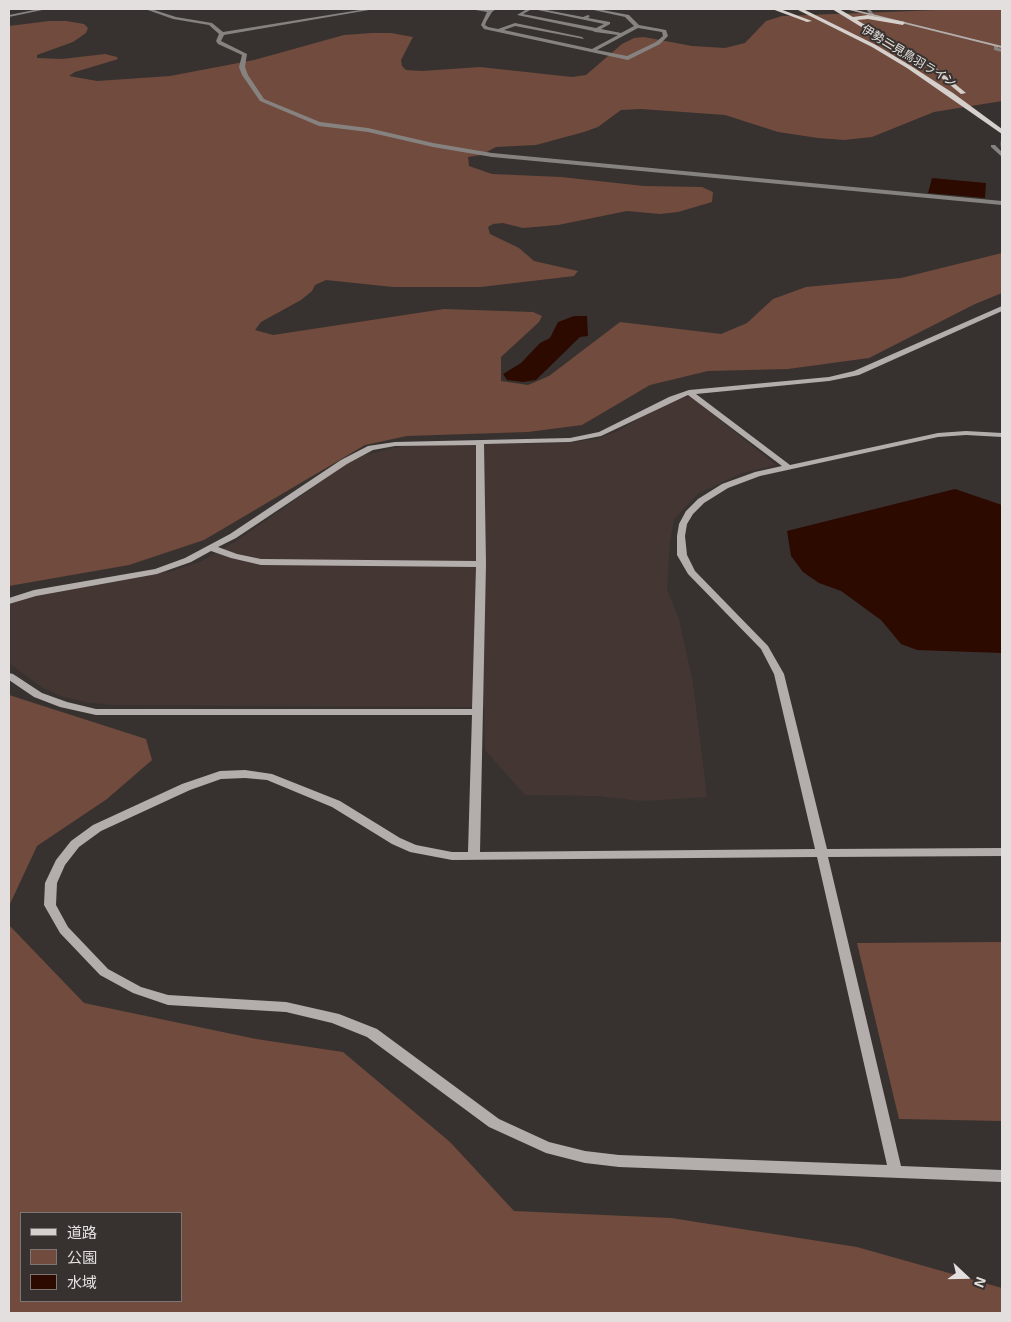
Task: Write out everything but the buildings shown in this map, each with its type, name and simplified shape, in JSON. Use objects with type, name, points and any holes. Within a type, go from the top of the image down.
[{"type":"main road","points":[[775,9],[830,29],[891,56]]},
{"type":"main road","name":"伊勢二見鳥羽ライン","points":[[799,9],[891,56],[952,94],[1002,132]]},
{"type":"main road","name":"伊勢二見鳥羽ライン","points":[[812,9],[902,55],[969,97]]},
{"type":"main road","points":[[835,9],[935,70],[963,93]]},
{"type":"main road","points":[[852,20],[858,17],[868,17],[903,23]]},
{"type":"street","points":[[9,16],[44,9]]},
{"type":"street","points":[[147,9],[175,18],[210,24],[222,34],[371,9]]},
{"type":"street","points":[[471,9],[492,10],[483,25],[486,28],[628,58],[658,44],[666,36],[664,31],[637,26],[630,17],[619,11],[591,9]]},
{"type":"street","points":[[515,24],[520,15],[530,9]]},
{"type":"street","points":[[535,9],[608,23],[566,45]]},
{"type":"street","points":[[847,9],[1002,47]]},
{"type":"street","points":[[868,9],[873,15]]},
{"type":"street","points":[[583,18],[601,11]]},
{"type":"street","points":[[520,15],[623,35]]},
{"type":"street","points":[[498,31],[515,24],[582,38]]},
{"type":"street","points":[[591,51],[637,26]]},
{"type":"street","points":[[222,34],[218,41],[220,44],[245,55],[242,67],[245,75],[265,102],[283,107],[319,124],[368,130],[433,145],[492,155],[1002,203]]},
{"type":"street","points":[[996,46],[996,49],[1002,51]]},
{"type":"street","points":[[1000,144],[992,146],[1002,155]]},
{"type":"street","points":[[9,601],[34,592],[157,571],[188,560],[233,536],[344,462],[371,448],[394,444],[570,440],[601,434],[689,392],[828,379],[856,372],[1002,308]]},
{"type":"street","points":[[689,392],[788,467]]},
{"type":"street","points":[[895,1171],[784,690],[776,668],[765,648],[691,572],[682,555],[680,546],[683,524],[689,513],[712,493],[741,480],[788,467],[938,434],[1002,435]]},
{"type":"street","points":[[474,856],[481,564],[480,441]]},
{"type":"street","points":[[211,548],[234,556],[261,562],[481,564]]},
{"type":"street","points":[[9,676],[38,695],[64,705],[96,712],[478,712]]},
{"type":"street","points":[[1002,852],[452,856],[414,849],[396,842],[336,804],[268,777],[245,774],[220,776],[186,787],[98,828],[75,844],[60,863],[51,882],[50,905],[64,930],[104,972],[137,990],[168,1000],[286,1007],[334,1018],[372,1033],[494,1123],[546,1147],[585,1157],[619,1162],[1002,1176]]},
{"type":"shaded area","points":[[690,396],[776,465],[742,473],[699,493],[674,519],[670,542],[667,589],[679,619],[693,683],[707,797],[642,801],[598,796],[525,795],[485,750],[484,707],[112,705],[85,702],[61,696],[43,688],[9,663],[9,601],[16,597],[173,571],[202,561],[235,542],[348,463],[365,455],[408,445],[565,443],[597,439],[618,431],[655,409]]},
{"type":"green space","points":[[1002,9],[1002,101],[934,112],[872,137],[844,140],[778,132],[725,115],[641,109],[621,110],[598,127],[584,132],[536,145],[496,147],[481,155],[468,157],[469,166],[492,174],[561,177],[644,186],[702,187],[713,192],[712,202],[678,212],[660,214],[627,211],[558,225],[523,228],[503,223],[493,224],[488,227],[490,234],[519,248],[534,261],[578,271],[574,276],[481,287],[393,287],[326,280],[315,285],[312,291],[301,300],[261,322],[255,330],[273,335],[444,309],[533,312],[542,316],[539,322],[501,357],[501,381],[528,385],[549,376],[620,322],[721,334],[747,323],[773,299],[806,287],[901,278],[1002,253],[1002,293],[975,304],[869,358],[788,369],[708,371],[650,385],[582,425],[528,432],[407,436],[365,445],[204,540],[129,565],[9,586],[9,26],[49,21],[84,24],[88,28],[86,33],[73,42],[37,55],[37,58],[62,59],[105,54],[117,57],[118,59],[75,72],[69,76],[97,81],[170,76],[254,60],[344,35],[372,33],[391,33],[413,37],[401,60],[402,66],[406,70],[422,71],[480,67],[572,77],[586,75],[622,44],[634,38],[644,37],[692,46],[725,48],[745,43],[766,21],[782,16]]},
{"type":"green space","points":[[9,695],[146,739],[152,760],[107,799],[37,846],[9,906]]},
{"type":"green space","points":[[9,925],[84,1003],[256,1039],[343,1052],[450,1142],[514,1211],[671,1218],[857,1247],[1002,1288],[1002,1313],[9,1313]]},
{"type":"green space","points":[[1002,942],[1002,1121],[899,1119],[857,943]]},
{"type":"water","points":[[932,178],[986,183],[985,198],[928,193]]},
{"type":"water","points":[[574,316],[587,316],[588,336],[580,337],[536,380],[523,382],[507,380],[503,374],[521,363],[540,343],[550,338],[558,322]]},
{"type":"water","points":[[955,489],[1002,505],[1002,653],[917,650],[901,644],[881,620],[841,591],[819,583],[803,572],[791,556],[787,531]]}]
